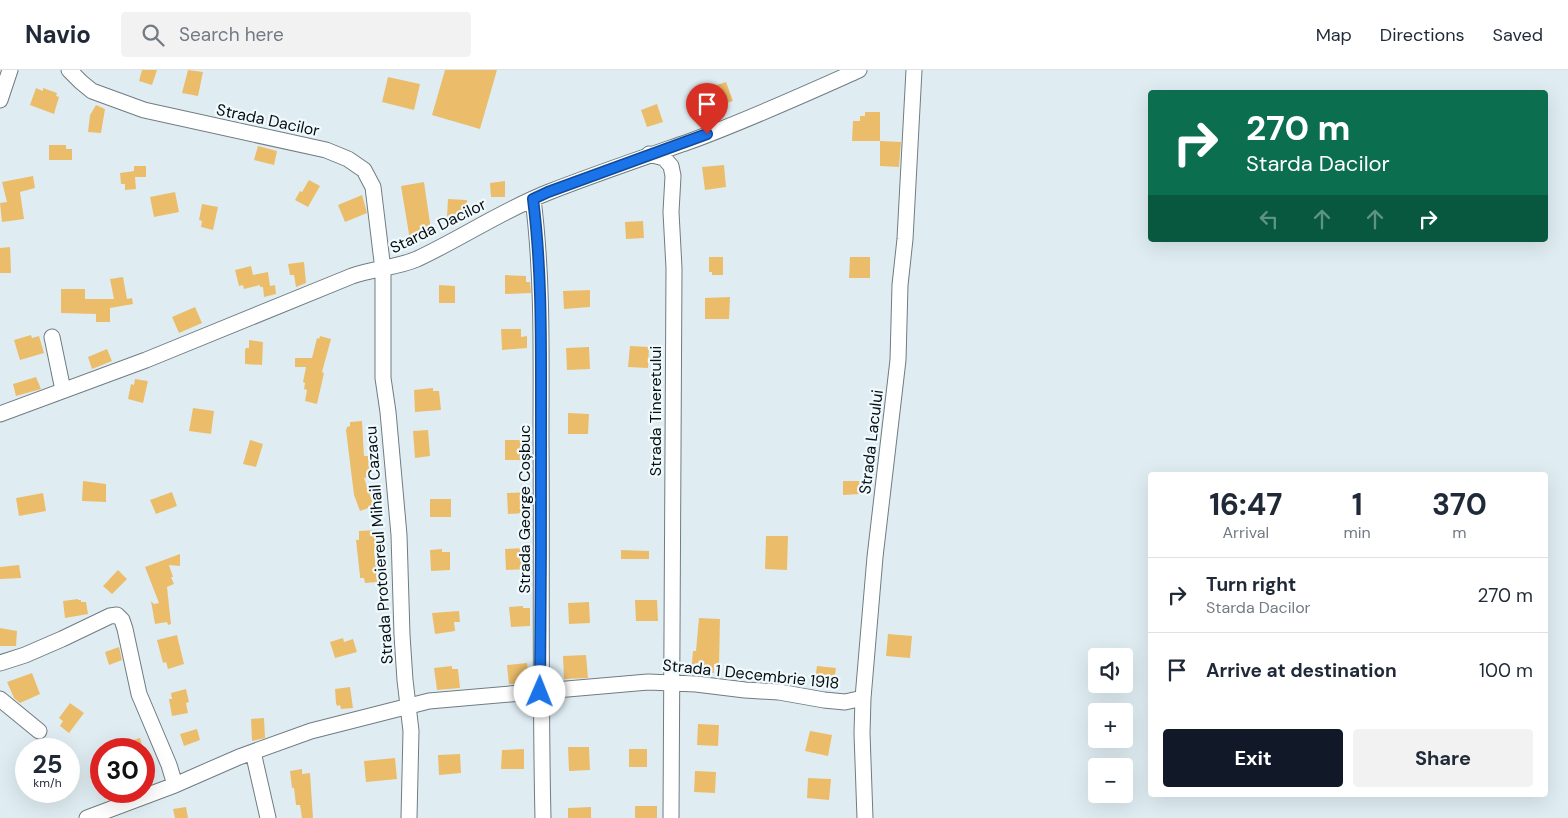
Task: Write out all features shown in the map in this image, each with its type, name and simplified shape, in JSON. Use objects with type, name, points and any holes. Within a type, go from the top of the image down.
[{"type":"street","points":[[0,100],[10,70]]},
{"type":"street","name":"Strada Dacilor","points":[[69,70],[92,91],[144,110],[326,150],[348,159],[364,170],[373,186],[383,270]]},
{"type":"street","name":"Starda Dacilor","points":[[0,414],[146,360],[352,276],[367,271],[400,266],[548,192],[649,154],[688,142],[799,97],[859,70]]},
{"type":"street","name":"Strada Lacului","points":[[865,818],[862,733],[863,698],[876,547],[898,360],[900,285],[905,239],[914,70]]},
{"type":"street","name":"Strada Tineretului","points":[[671,818],[674,268],[671,212],[673,176],[678,155],[688,142]]},
{"type":"street","points":[[649,154],[664,158],[671,166],[673,176]]},
{"type":"street","name":"Strada George Coșbuc","points":[[533,199],[538,238],[541,367],[542,585],[540,692],[543,818]]},
{"type":"street","name":"Strada Protoiereul Mihail Cazacu","points":[[383,270],[383,378],[388,412],[399,535],[402,635],[411,731],[409,818]]},
{"type":"street","points":[[52,337],[63,390]]},
{"type":"street","points":[[0,663],[26,655],[110,616],[117,615],[122,620],[125,629],[140,694],[169,765],[175,785]]},
{"type":"street","name":"Strada 1 Decembrie 1918","points":[[87,818],[311,731],[429,700],[648,682],[673,682],[779,692],[845,702],[863,698]]},
{"type":"street","points":[[0,699],[39,730]]},
{"type":"street","points":[[253,752],[268,818]]},
{"type":"building","points":[[142,70],[157,70],[152,85],[139,81]]},
{"type":"building","points":[[188,70],[203,72],[198,96],[182,93]]},
{"type":"building","points":[[445,70],[497,70],[480,129],[432,115]]},
{"type":"building","points":[[388,77],[420,84],[414,110],[382,102]]},
{"type":"building","points":[[726,82],[733,101],[723,104],[718,109],[711,87]]},
{"type":"building","points":[[36,88],[43,91],[43,88],[57,93],[56,96],[59,97],[54,114],[30,105]]},
{"type":"building","points":[[657,104],[663,122],[647,127],[641,110]]},
{"type":"building","points":[[96,105],[105,109],[101,133],[88,132],[90,115]]},
{"type":"building","points":[[865,112],[880,112],[880,141],[852,141],[853,121],[860,121],[860,116],[865,116]]},
{"type":"building","points":[[880,141],[901,142],[899,167],[880,166]]},
{"type":"building","points":[[49,145],[66,145],[66,149],[72,149],[72,160],[49,160]]},
{"type":"building","points":[[258,146],[277,151],[274,165],[254,160]]},
{"type":"building","points":[[724,165],[726,187],[705,190],[702,167]]},
{"type":"building","points":[[134,166],[146,166],[146,177],[135,177],[136,189],[125,190],[125,184],[121,184],[120,173],[134,171]]},
{"type":"building","points":[[33,176],[35,188],[20,192],[24,219],[2,222],[0,203],[7,202],[2,182]]},
{"type":"building","points":[[309,180],[320,186],[308,207],[295,200]]},
{"type":"building","points":[[505,181],[505,197],[491,197],[490,183]]},
{"type":"building","points":[[424,182],[432,237],[410,240],[401,186]]},
{"type":"building","points":[[175,192],[179,212],[154,217],[150,197]]},
{"type":"building","points":[[362,195],[367,213],[345,222],[338,205]]},
{"type":"building","points":[[448,199],[467,200],[466,218],[447,217]]},
{"type":"building","points":[[202,204],[218,207],[213,230],[201,227],[202,221],[199,220]]},
{"type":"building","points":[[643,221],[644,238],[626,239],[625,222]]},
{"type":"building","points":[[10,247],[11,273],[0,273],[0,248]]},
{"type":"building","points":[[709,257],[723,257],[723,275],[712,275],[712,272],[709,272]]},
{"type":"building","points":[[850,257],[870,257],[870,278],[849,278]]},
{"type":"building","points":[[304,262],[306,283],[296,287],[294,275],[290,275],[288,264]]},
{"type":"building","points":[[251,266],[253,275],[268,272],[270,286],[275,285],[276,294],[264,297],[263,287],[260,287],[260,285],[244,289],[243,285],[239,286],[235,270]]},
{"type":"building","points":[[505,275],[526,276],[526,282],[530,282],[531,293],[505,294]]},
{"type":"building","points":[[123,277],[127,299],[132,298],[133,304],[110,308],[110,322],[96,322],[96,314],[61,313],[61,289],[85,289],[85,299],[114,299],[110,279]]},
{"type":"building","points":[[439,285],[455,286],[455,303],[439,303]]},
{"type":"building","points":[[590,290],[590,307],[564,309],[563,291]]},
{"type":"building","points":[[730,297],[729,319],[705,319],[705,298]]},
{"type":"building","points":[[195,307],[202,323],[179,333],[172,317]]},
{"type":"building","points":[[501,329],[521,329],[521,337],[527,336],[527,348],[502,350]]},
{"type":"building","points":[[31,335],[32,338],[39,336],[44,353],[20,360],[14,340]]},
{"type":"building","points":[[320,336],[331,339],[322,372],[324,373],[317,404],[305,401],[307,390],[304,389],[305,383],[303,382],[306,367],[295,367],[295,358],[312,358],[317,338],[319,339]]},
{"type":"building","points":[[249,340],[263,342],[262,365],[245,364],[245,350],[249,348]]},
{"type":"building","points":[[630,346],[649,347],[648,368],[628,367]]},
{"type":"building","points":[[589,347],[590,369],[567,370],[566,348]]},
{"type":"building","points":[[107,349],[112,361],[92,369],[88,357]]},
{"type":"building","points":[[36,377],[41,389],[16,396],[13,384]]},
{"type":"building","points":[[135,379],[148,381],[143,403],[128,399],[131,384],[134,385]]},
{"type":"building","points":[[433,388],[433,391],[439,391],[441,410],[415,412],[414,390]]},
{"type":"building","points":[[193,408],[214,411],[211,434],[189,431]]},
{"type":"building","points":[[568,413],[589,414],[588,434],[568,434]]},
{"type":"building","points":[[362,421],[364,456],[368,456],[370,477],[364,478],[374,506],[360,511],[354,495],[346,430],[350,426],[350,422]]},
{"type":"building","points":[[428,430],[430,456],[415,458],[413,431]]},
{"type":"building","points":[[250,440],[263,444],[256,467],[243,464]]},
{"type":"building","points":[[505,440],[525,440],[526,460],[505,460]]},
{"type":"building","points":[[83,481],[106,484],[106,502],[82,501]]},
{"type":"building","points":[[843,481],[860,481],[860,494],[843,495]]},
{"type":"building","points":[[172,492],[177,506],[156,514],[150,500]]},
{"type":"building","points":[[532,492],[532,504],[527,505],[527,513],[508,514],[507,493]]},
{"type":"building","points":[[43,493],[46,511],[19,516],[16,498]]},
{"type":"building","points":[[430,499],[451,499],[451,517],[430,517]]},
{"type":"building","points":[[377,530],[377,550],[374,550],[377,582],[365,583],[364,578],[360,578],[356,540],[359,540],[359,531]]},
{"type":"building","points":[[766,536],[788,536],[787,570],[765,569]]},
{"type":"building","points":[[526,548],[527,569],[506,570],[505,549]]},
{"type":"building","points":[[442,549],[442,552],[450,552],[450,570],[431,571],[430,550]]},
{"type":"building","points":[[621,550],[649,551],[649,559],[621,559]]},
{"type":"building","points":[[180,554],[180,566],[169,565],[174,584],[167,587],[171,624],[168,625],[167,622],[155,624],[151,601],[154,604],[159,603],[145,567]]},
{"type":"building","points":[[19,565],[21,578],[0,579],[0,567]]},
{"type":"building","points":[[118,570],[127,579],[112,594],[103,586]]},
{"type":"building","points":[[78,599],[81,602],[86,602],[88,614],[65,618],[63,601]]},
{"type":"building","points":[[635,600],[657,600],[658,621],[636,621]]},
{"type":"building","points":[[589,602],[590,623],[569,624],[568,603]]},
{"type":"building","points":[[523,606],[523,608],[530,608],[530,626],[511,627],[509,607]]},
{"type":"building","points":[[459,611],[460,622],[454,622],[455,631],[435,634],[432,613]]},
{"type":"building","points":[[699,618],[720,619],[719,665],[714,664],[714,673],[689,672],[693,651],[696,651]]},
{"type":"building","points":[[0,628],[17,631],[16,646],[0,646]]},
{"type":"building","points":[[888,634],[912,636],[910,658],[886,656]]},
{"type":"building","points":[[177,635],[184,664],[168,669],[166,662],[163,663],[157,640]]},
{"type":"building","points":[[343,638],[344,642],[353,639],[357,652],[335,658],[330,642]]},
{"type":"building","points":[[119,647],[122,660],[109,665],[105,652]]},
{"type":"building","points":[[586,655],[588,678],[564,679],[563,656]]},
{"type":"building","points":[[527,663],[529,683],[509,684],[507,665]]},
{"type":"building","points":[[452,666],[452,669],[458,669],[460,688],[437,690],[434,668]]},
{"type":"building","points":[[817,666],[836,668],[833,688],[814,686]]},
{"type":"building","points":[[32,673],[40,694],[20,703],[14,698],[7,682]]},
{"type":"building","points":[[350,687],[353,708],[341,709],[340,705],[337,706],[336,703],[335,689]]},
{"type":"building","points":[[186,689],[189,702],[186,703],[188,713],[172,716],[169,699],[172,699],[171,693]]},
{"type":"building","points":[[70,703],[84,713],[69,733],[60,726],[63,721],[59,718]]},
{"type":"building","points":[[264,718],[265,738],[252,741],[251,719]]},
{"type":"building","points":[[698,724],[719,725],[718,746],[697,745]]},
{"type":"building","points":[[197,729],[200,740],[184,746],[180,734]]},
{"type":"building","points":[[810,731],[832,735],[828,756],[805,751]]},
{"type":"building","points":[[568,747],[589,747],[590,770],[569,771]]},
{"type":"building","points":[[524,749],[524,769],[501,769],[502,750]]},
{"type":"building","points":[[629,749],[647,749],[647,767],[629,767]]},
{"type":"building","points":[[460,754],[461,773],[439,775],[438,755]]},
{"type":"building","points":[[395,758],[397,779],[366,782],[364,761]]},
{"type":"building","points":[[302,769],[302,774],[310,773],[313,818],[302,818],[300,805],[296,805],[294,788],[292,788],[290,771]]},
{"type":"building","points":[[695,771],[716,772],[715,793],[694,792]]},
{"type":"building","points":[[808,778],[831,779],[829,800],[807,798]]},
{"type":"building","points":[[635,806],[657,806],[657,818],[635,818]]},
{"type":"building","points":[[186,807],[188,818],[175,818],[173,809]]},
{"type":"building","points":[[591,807],[591,818],[568,818],[568,808]]},
{"type":"route","points":[[540,692],[542,585],[541,377],[538,238],[533,199],[649,154],[707,134]]}]
